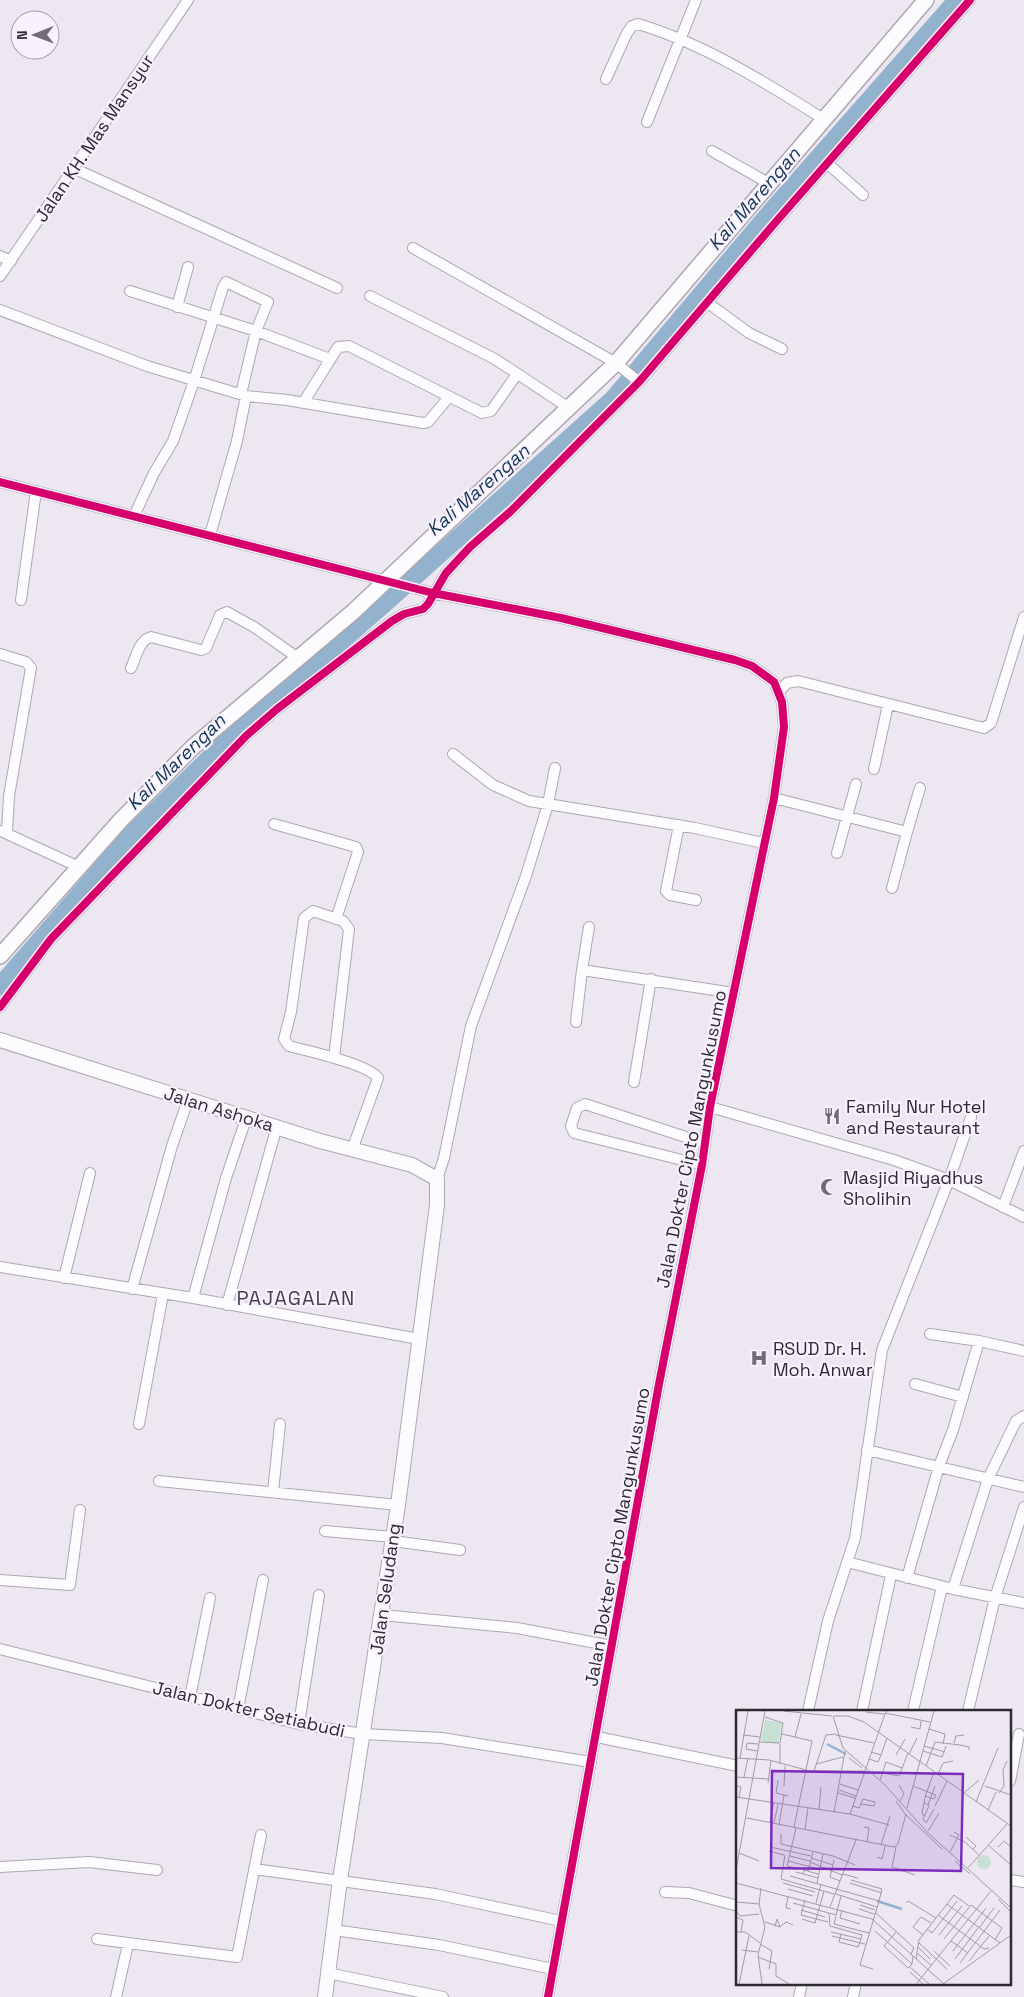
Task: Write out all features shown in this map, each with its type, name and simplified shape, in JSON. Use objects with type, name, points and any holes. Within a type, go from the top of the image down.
[{"type":"highway","points":[[0,956],[120,821],[193,747],[298,658],[394,582],[568,408],[629,373],[770,184],[926,0]]},
{"type":"main road","name":"Jalan Ashoka","points":[[0,1040],[352,1150],[412,1165],[437,1179]]},
{"type":"main road","name":"Jalan Seludang","points":[[325,1997],[340,1880],[398,1505],[418,1339],[437,1205],[437,1179]]},
{"type":"street","name":"Jalan KH. Mas Mansyur","points":[[0,276],[188,0]]},
{"type":"street","points":[[648,122],[696,0]]},
{"type":"street","points":[[0,1007],[51,940],[246,736],[276,708],[392,621],[404,614],[423,609],[428,604],[430,592],[446,573],[470,547],[511,511],[629,373],[708,303],[826,163],[970,0]]},
{"type":"street","points":[[606,79],[627,33],[635,24],[642,25],[753,75],[825,120]]},
{"type":"street","points":[[712,151],[770,184]]},
{"type":"street","points":[[826,163],[863,195]]},
{"type":"street","points":[[73,168],[337,288]]},
{"type":"street","points":[[413,248],[629,373]]},
{"type":"street","points":[[0,256],[10,261]]},
{"type":"street","points":[[177,307],[188,266]]},
{"type":"street","points":[[134,516],[154,473],[173,441],[224,284],[230,283],[268,300],[256,331],[243,395],[237,441],[210,535]]},
{"type":"street","points":[[130,291],[177,307],[214,316],[330,359]]},
{"type":"street","points":[[370,296],[495,359],[568,408]]},
{"type":"street","points":[[708,303],[749,333],[782,349]]},
{"type":"street","points":[[0,310],[147,366],[243,395],[303,403],[423,424],[428,422],[449,396]]},
{"type":"street","points":[[303,403],[338,347],[345,345],[482,413],[487,413],[517,374]]},
{"type":"street","points":[[0,482],[430,592],[560,618],[734,660],[752,666],[765,674],[779,692],[787,683],[798,681],[980,728],[988,727],[1024,617]]},
{"type":"street","points":[[21,600],[36,491]]},
{"type":"street","points":[[131,668],[142,643],[147,638],[151,637],[201,650],[206,648],[220,615],[227,612],[254,627],[298,658]]},
{"type":"street","points":[[0,654],[26,662],[31,668],[3,832],[79,867]]},
{"type":"street","name":"Jalan Dokter Cipto Mangunkusumo","points":[[548,1997],[702,1165],[710,1107],[774,798],[784,727],[782,702],[779,692]]},
{"type":"street","points":[[874,769],[888,705]]},
{"type":"street","points":[[454,754],[493,785],[529,801],[679,825],[764,843]]},
{"type":"street","points":[[437,1179],[444,1158],[471,1026],[526,876],[548,804],[555,768]]},
{"type":"street","points":[[837,853],[856,784]]},
{"type":"street","points":[[892,888],[920,788]]},
{"type":"street","points":[[774,798],[907,832]]},
{"type":"street","points":[[274,824],[356,847],[358,852],[336,919]]},
{"type":"street","points":[[679,825],[666,891],[670,895],[696,900]]},
{"type":"street","points":[[334,1058],[349,929],[347,925],[336,919],[313,911],[304,918],[291,1012],[284,1038],[289,1046],[372,1071],[378,1078],[352,1150]]},
{"type":"street","points":[[576,1022],[589,926]]},
{"type":"street","points":[[582,970],[734,993]]},
{"type":"street","points":[[634,1082],[651,979]]},
{"type":"street","points":[[132,1289],[172,1146],[188,1100]]},
{"type":"street","points":[[702,1165],[574,1133],[571,1126],[577,1108],[584,1104],[704,1143]]},
{"type":"street","points":[[710,1107],[894,1160],[950,1180],[1024,1217]]},
{"type":"street","points":[[193,1298],[226,1178],[247,1116]]},
{"type":"street","points":[[808,1710],[828,1622],[855,1538],[882,1350],[950,1180],[971,1117]]},
{"type":"street","points":[[227,1305],[277,1126]]},
{"type":"street","points":[[1003,1207],[1024,1151]]},
{"type":"street","points":[[64,1278],[90,1173]]},
{"type":"street","points":[[0,1267],[193,1298],[418,1339]]},
{"type":"street","points":[[138,1424],[163,1294]]},
{"type":"street","points":[[930,1334],[979,1341],[1024,1351]]},
{"type":"street","points":[[907,1578],[939,1466],[964,1397],[979,1341]]},
{"type":"street","points":[[915,1384],[964,1397]]},
{"type":"street","points":[[953,1590],[988,1479],[1016,1421],[1024,1416]]},
{"type":"street","points":[[273,1492],[280,1424]]},
{"type":"street","points":[[867,1450],[1024,1487]]},
{"type":"street","points":[[159,1481],[398,1505]]},
{"type":"street","points":[[968,1710],[995,1598],[1024,1507]]},
{"type":"street","points":[[0,1580],[70,1585],[80,1510]]},
{"type":"street","points":[[326,1531],[460,1550]]},
{"type":"street","points":[[848,1562],[953,1590],[1024,1603]]},
{"type":"street","points":[[862,1710],[891,1575]]},
{"type":"street","points":[[238,1709],[262,1580]]},
{"type":"street","points":[[913,1710],[942,1587]]},
{"type":"street","points":[[298,1724],[319,1595]]},
{"type":"street","points":[[190,1696],[210,1598]]},
{"type":"street","points":[[382,1615],[517,1628],[612,1646]]},
{"type":"street","name":"Jalan Dokter Setiabudi","points":[[0,1649],[298,1724],[363,1734],[442,1738],[591,1762]]},
{"type":"street","points":[[1012,1771],[1019,1734]]},
{"type":"street","points":[[597,1737],[736,1766]]},
{"type":"street","points":[[97,1938],[128,1944],[236,1957],[261,1835]]},
{"type":"street","points":[[0,1868],[89,1862],[157,1870]]},
{"type":"street","points":[[254,1869],[435,1894],[561,1921]]},
{"type":"street","points":[[665,1892],[689,1894],[736,1906]]},
{"type":"street","points":[[334,1930],[440,1946],[552,1969]]},
{"type":"street","points":[[116,1997],[128,1944]]},
{"type":"street","points":[[328,1973],[443,1997]]},
{"type":"street","points":[[799,1997],[802,1984]]},
{"type":"street","points":[[853,1997],[856,1984]]},
{"type":"waterway","name":"Kali Marengan","points":[[0,986],[130,836],[237,731],[382,606],[613,399],[767,216],[957,0]]},
{"type":"cycle path","points":[[0,1007],[51,939],[246,736],[277,709],[392,621],[404,614],[423,609],[428,604],[446,573],[470,547],[511,511],[639,382],[970,0]]},
{"type":"cycle path","points":[[0,482],[433,593],[561,618],[735,660],[752,666],[774,682],[782,702],[784,727],[774,798],[710,1107],[702,1165],[659,1384],[548,1997]]},
{"type":"place","name":"Family Nur Hotel and Restaurant","points":[[832,1116]]},
{"type":"place","name":"Masjid Riyadhus Sholihin","points":[[829,1187]]},
{"type":"place","name":"RSUD Dr. H. Moh. Anwar","points":[[759,1358]]},
{"type":"district","name":"PAJAGALAN","points":[[296,1298]]}]
